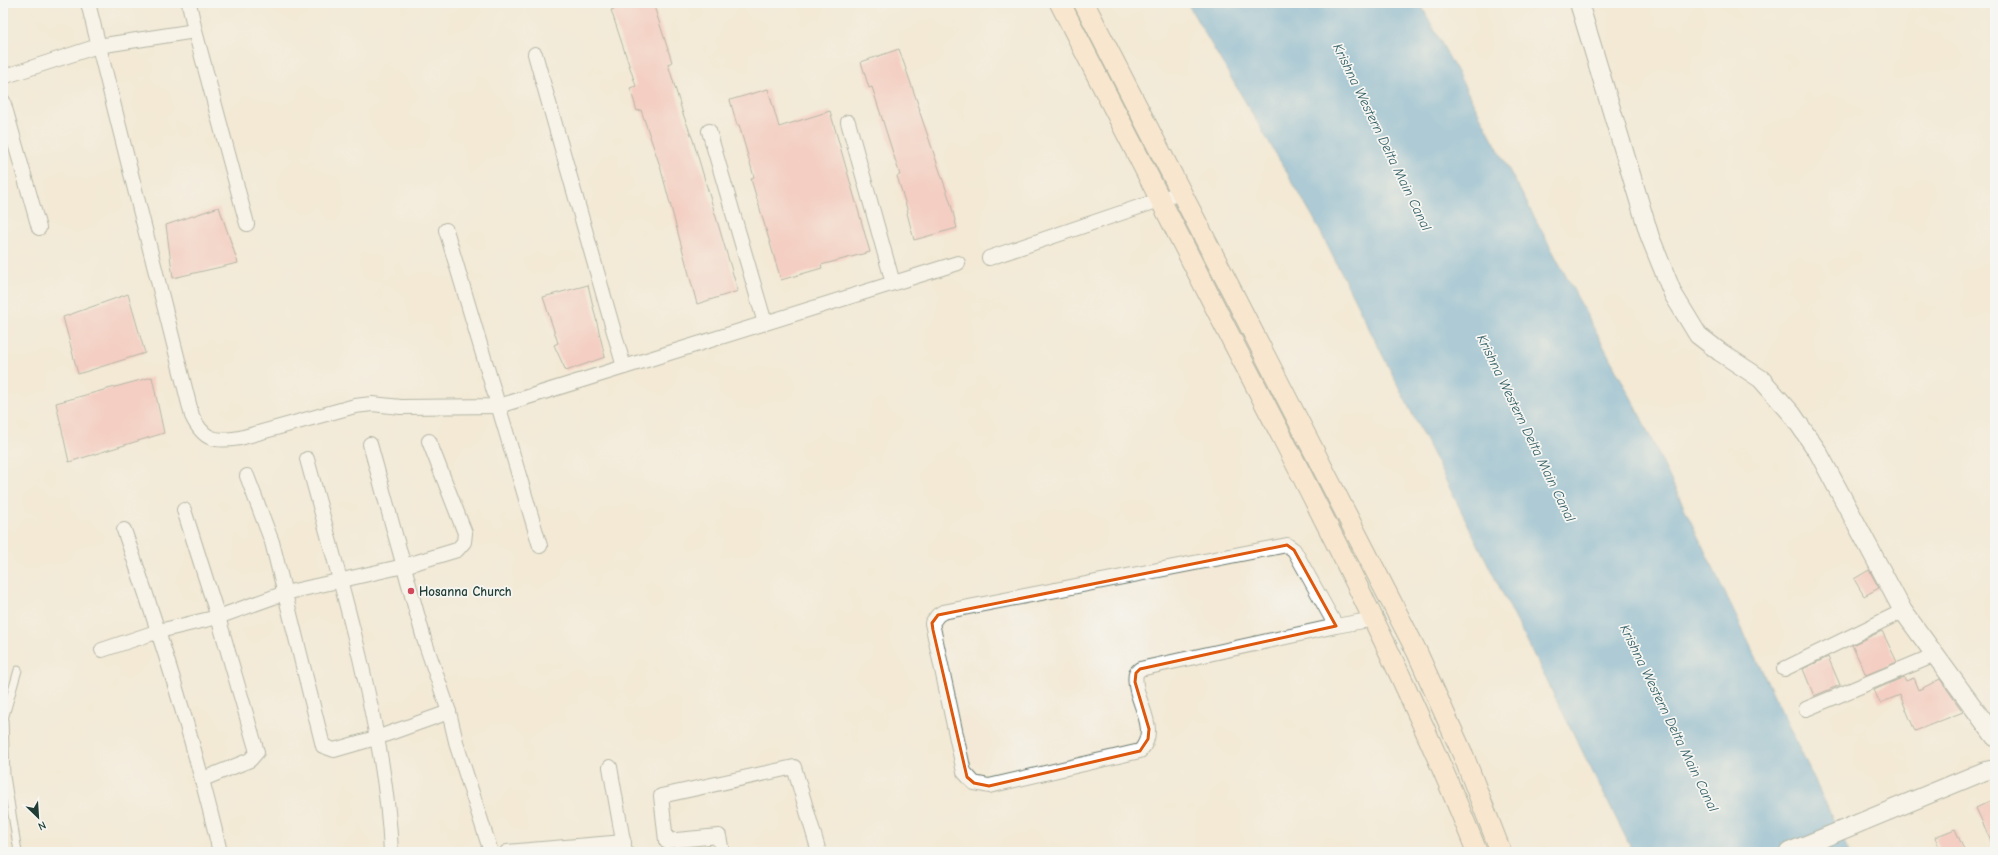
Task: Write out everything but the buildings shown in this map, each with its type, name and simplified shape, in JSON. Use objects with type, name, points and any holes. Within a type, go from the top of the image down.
[{"type":"main road","points":[[1060,3],[1159,200],[1374,619],[1416,707],[1477,852]]},
{"type":"main road","points":[[1084,3],[1180,193],[1417,652],[1464,757],[1501,852]]},
{"type":"main road","points":[[1334,540],[1355,531]]},
{"type":"street","points":[[88,3],[192,416],[198,428],[213,440],[233,439],[355,406],[372,404],[401,407],[499,406],[958,263]]},
{"type":"street","points":[[189,3],[195,31],[248,224]]},
{"type":"street","points":[[1579,3],[1650,237],[1673,294],[1698,335],[1720,352],[1761,379],[1792,414],[1818,452],[1903,611],[1995,737]]},
{"type":"street","points":[[3,77],[98,46],[195,31]]},
{"type":"street","points":[[535,54],[624,367]]},
{"type":"street","points":[[3,101],[39,228]]},
{"type":"street","points":[[848,122],[893,283]]},
{"type":"street","points":[[709,131],[765,323]]},
{"type":"street","points":[[990,258],[1180,193]]},
{"type":"street","points":[[446,230],[540,546]]},
{"type":"street","points":[[102,650],[159,631],[218,617],[285,593],[404,566],[457,550],[464,542],[465,533],[429,441]]},
{"type":"street","points":[[370,444],[424,639],[449,712],[457,746],[492,852]]},
{"type":"street","points":[[307,459],[341,580],[378,737],[390,818],[391,852]]},
{"type":"street","points":[[247,476],[272,542],[322,746],[330,750],[334,750],[378,737],[449,712]]},
{"type":"street","points":[[184,510],[218,617],[256,752],[250,760],[203,779]]},
{"type":"street","points":[[124,530],[159,631],[203,779],[220,852]]},
{"type":"street","points":[[1336,626],[1294,550],[1287,545],[943,612],[938,615],[932,623],[964,772],[974,783],[989,786],[1140,751],[1148,739],[1149,730],[1135,682],[1136,673],[1140,669],[1374,619]]},
{"type":"street","points":[[1784,669],[1903,611]]},
{"type":"street","points":[[1806,709],[1935,655]]},
{"type":"street","points":[[507,852],[624,847],[610,767]]},
{"type":"street","points":[[722,852],[719,836],[666,841],[661,796],[794,767],[819,852]]},
{"type":"street","points":[[1789,852],[1992,768]]},
{"type":"lane","points":[[18,670],[4,719],[6,776],[18,852]]},
{"type":"highlighted area","points":[[1287,545],[1294,550],[1336,626],[1140,669],[1136,673],[1135,682],[1149,729],[1148,739],[1140,751],[989,786],[974,783],[967,777],[933,630],[932,623],[938,615],[1279,546]]},
{"type":"water","name":"Krishna Western Delta Main Canal","points":[[1187,3],[1420,3],[1636,407],[1849,852],[1633,852],[1313,217]]},
{"type":"place","name":"Hosanna Church","points":[[411,591]]}]
